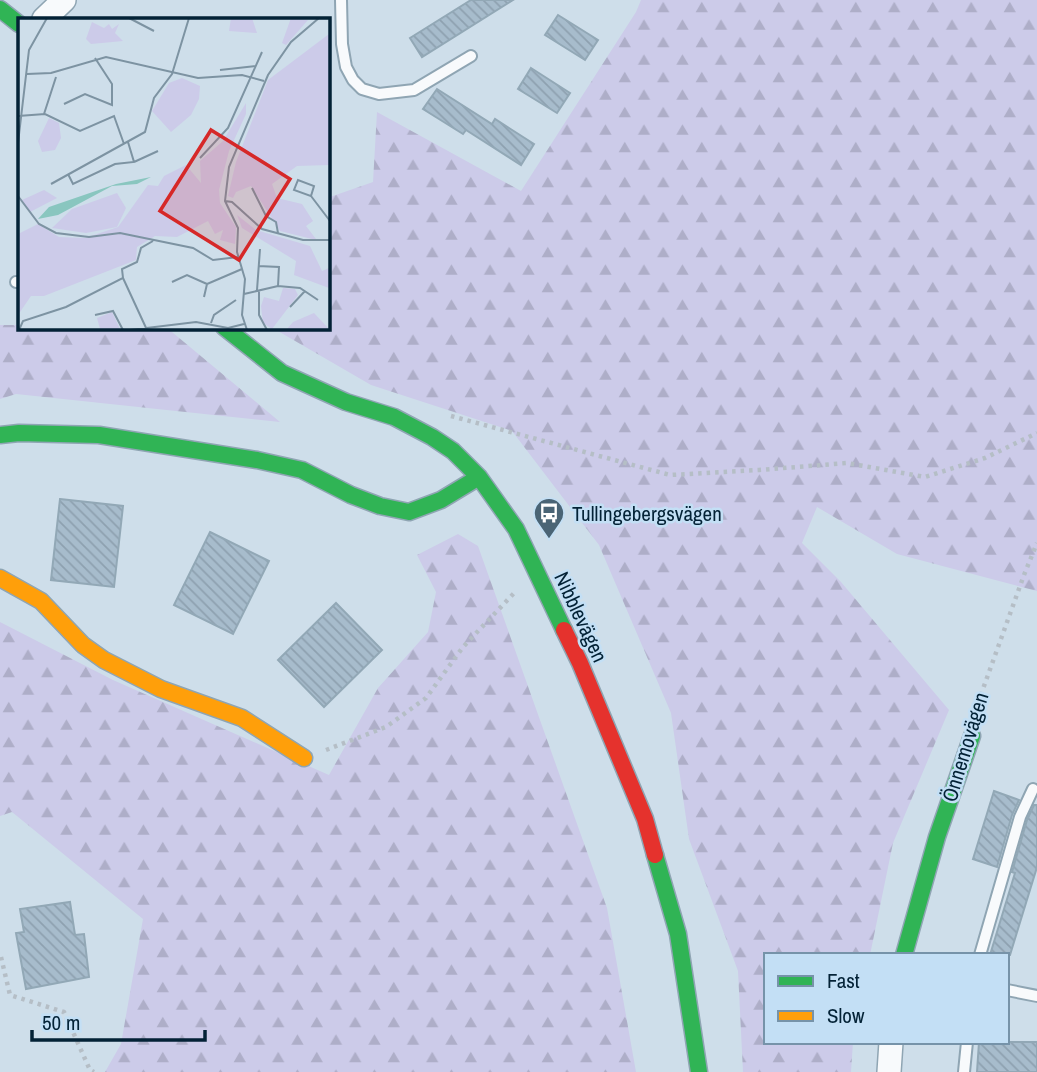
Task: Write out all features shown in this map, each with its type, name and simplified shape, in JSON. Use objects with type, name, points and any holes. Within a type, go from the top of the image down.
[{"type":"street","points":[[45,18],[64,0]]},
{"type":"street","points":[[0,9],[18,23]]},
{"type":"street","name":"Nibblevägen","points":[[227,329],[282,373],[346,402],[394,417],[453,451],[479,477],[516,529],[598,705],[645,819],[678,934],[699,1072]]},
{"type":"street","points":[[0,435],[99,435],[257,460],[302,470],[351,495],[380,506],[409,512],[441,500],[479,477]]},
{"type":"street","points":[[0,578],[41,601],[83,645],[104,660],[162,689],[242,718],[304,758]]},
{"type":"street","name":"Önnemovägen","points":[[904,953],[936,839],[972,736]]},
{"type":"street","points":[[889,1072],[891,1044]]},
{"type":"lane","points":[[341,0],[342,44],[346,67],[362,89],[379,94],[414,90],[471,56]]},
{"type":"lane","points":[[981,953],[1020,817],[1036,786]]},
{"type":"lane","points":[[1009,990],[1037,996]]},
{"type":"lane","points":[[964,1072],[967,1044]]},
{"type":"path","points":[[450,416],[670,475],[847,463],[925,477],[985,458],[1037,433]]},
{"type":"path","name":"Önnemovägen","points":[[972,736],[973,716],[1037,543]]},
{"type":"path","points":[[304,758],[386,727],[426,698],[463,647],[536,570]]},
{"type":"path","points":[[1,957],[10,995],[64,1012],[90,1070],[94,1072]]},
{"type":"green space","points":[[641,0],[1037,0],[1037,591],[897,554],[817,507],[802,543],[841,582],[949,710],[893,843],[870,953],[764,953],[764,1044],[853,1044],[851,1072],[743,1072],[738,971],[689,839],[671,713],[599,545],[512,431],[371,385],[274,329],[329,329],[329,196],[373,182],[377,112],[521,191],[636,12]]},
{"type":"green space","points":[[0,325],[18,325],[18,329],[168,329],[280,422],[16,394],[0,399]]},
{"type":"green space","points":[[458,534],[478,546],[607,908],[636,1072],[105,1072],[121,1044],[143,919],[12,812],[0,816],[0,622],[113,680],[329,775],[378,688],[428,632],[436,592],[417,555]]},
{"type":"building","points":[[471,0],[513,0],[422,57],[410,38]]},
{"type":"building","points":[[558,15],[598,40],[585,60],[545,35]]},
{"type":"building","points":[[531,68],[570,93],[557,113],[518,89]]},
{"type":"building","points":[[437,89],[492,124],[495,119],[534,144],[521,165],[466,130],[463,134],[423,109]]},
{"type":"building","points":[[60,499],[123,506],[114,587],[51,580]]},
{"type":"building","points":[[210,532],[269,561],[233,634],[174,605]]},
{"type":"building","points":[[336,603],[382,650],[324,707],[278,660]]},
{"type":"building","points":[[994,791],[1019,800],[997,867],[973,859]]},
{"type":"building","points":[[1034,805],[1037,805],[1037,867],[1010,955],[991,953],[1015,873],[1012,872]]},
{"type":"building","points":[[70,902],[75,935],[84,934],[89,977],[26,989],[16,933],[24,932],[20,909]]},
{"type":"building","points":[[1037,1042],[1037,1072],[977,1072],[979,1044]]},
{"type":"traffic: fast","points":[[0,9],[18,23]]},
{"type":"traffic: fast","points":[[227,329],[282,373],[346,402],[394,417],[453,451],[479,477],[516,529],[564,630]]},
{"type":"traffic: fast","points":[[0,435],[99,435],[257,460],[302,470],[351,495],[380,506],[409,512],[441,500],[479,477]]},
{"type":"traffic: fast","points":[[905,953],[937,837],[972,736]]},
{"type":"traffic: fast","points":[[655,855],[678,934],[699,1072]]},
{"type":"traffic: slow","points":[[0,578],[41,601],[83,645],[104,660],[161,689],[242,718],[304,758]]},
{"type":"traffic: jam","points":[[564,630],[645,819],[655,855]]},
{"type":"place","name":"Tullingebergsvägen","points":[[549,540]]}]
